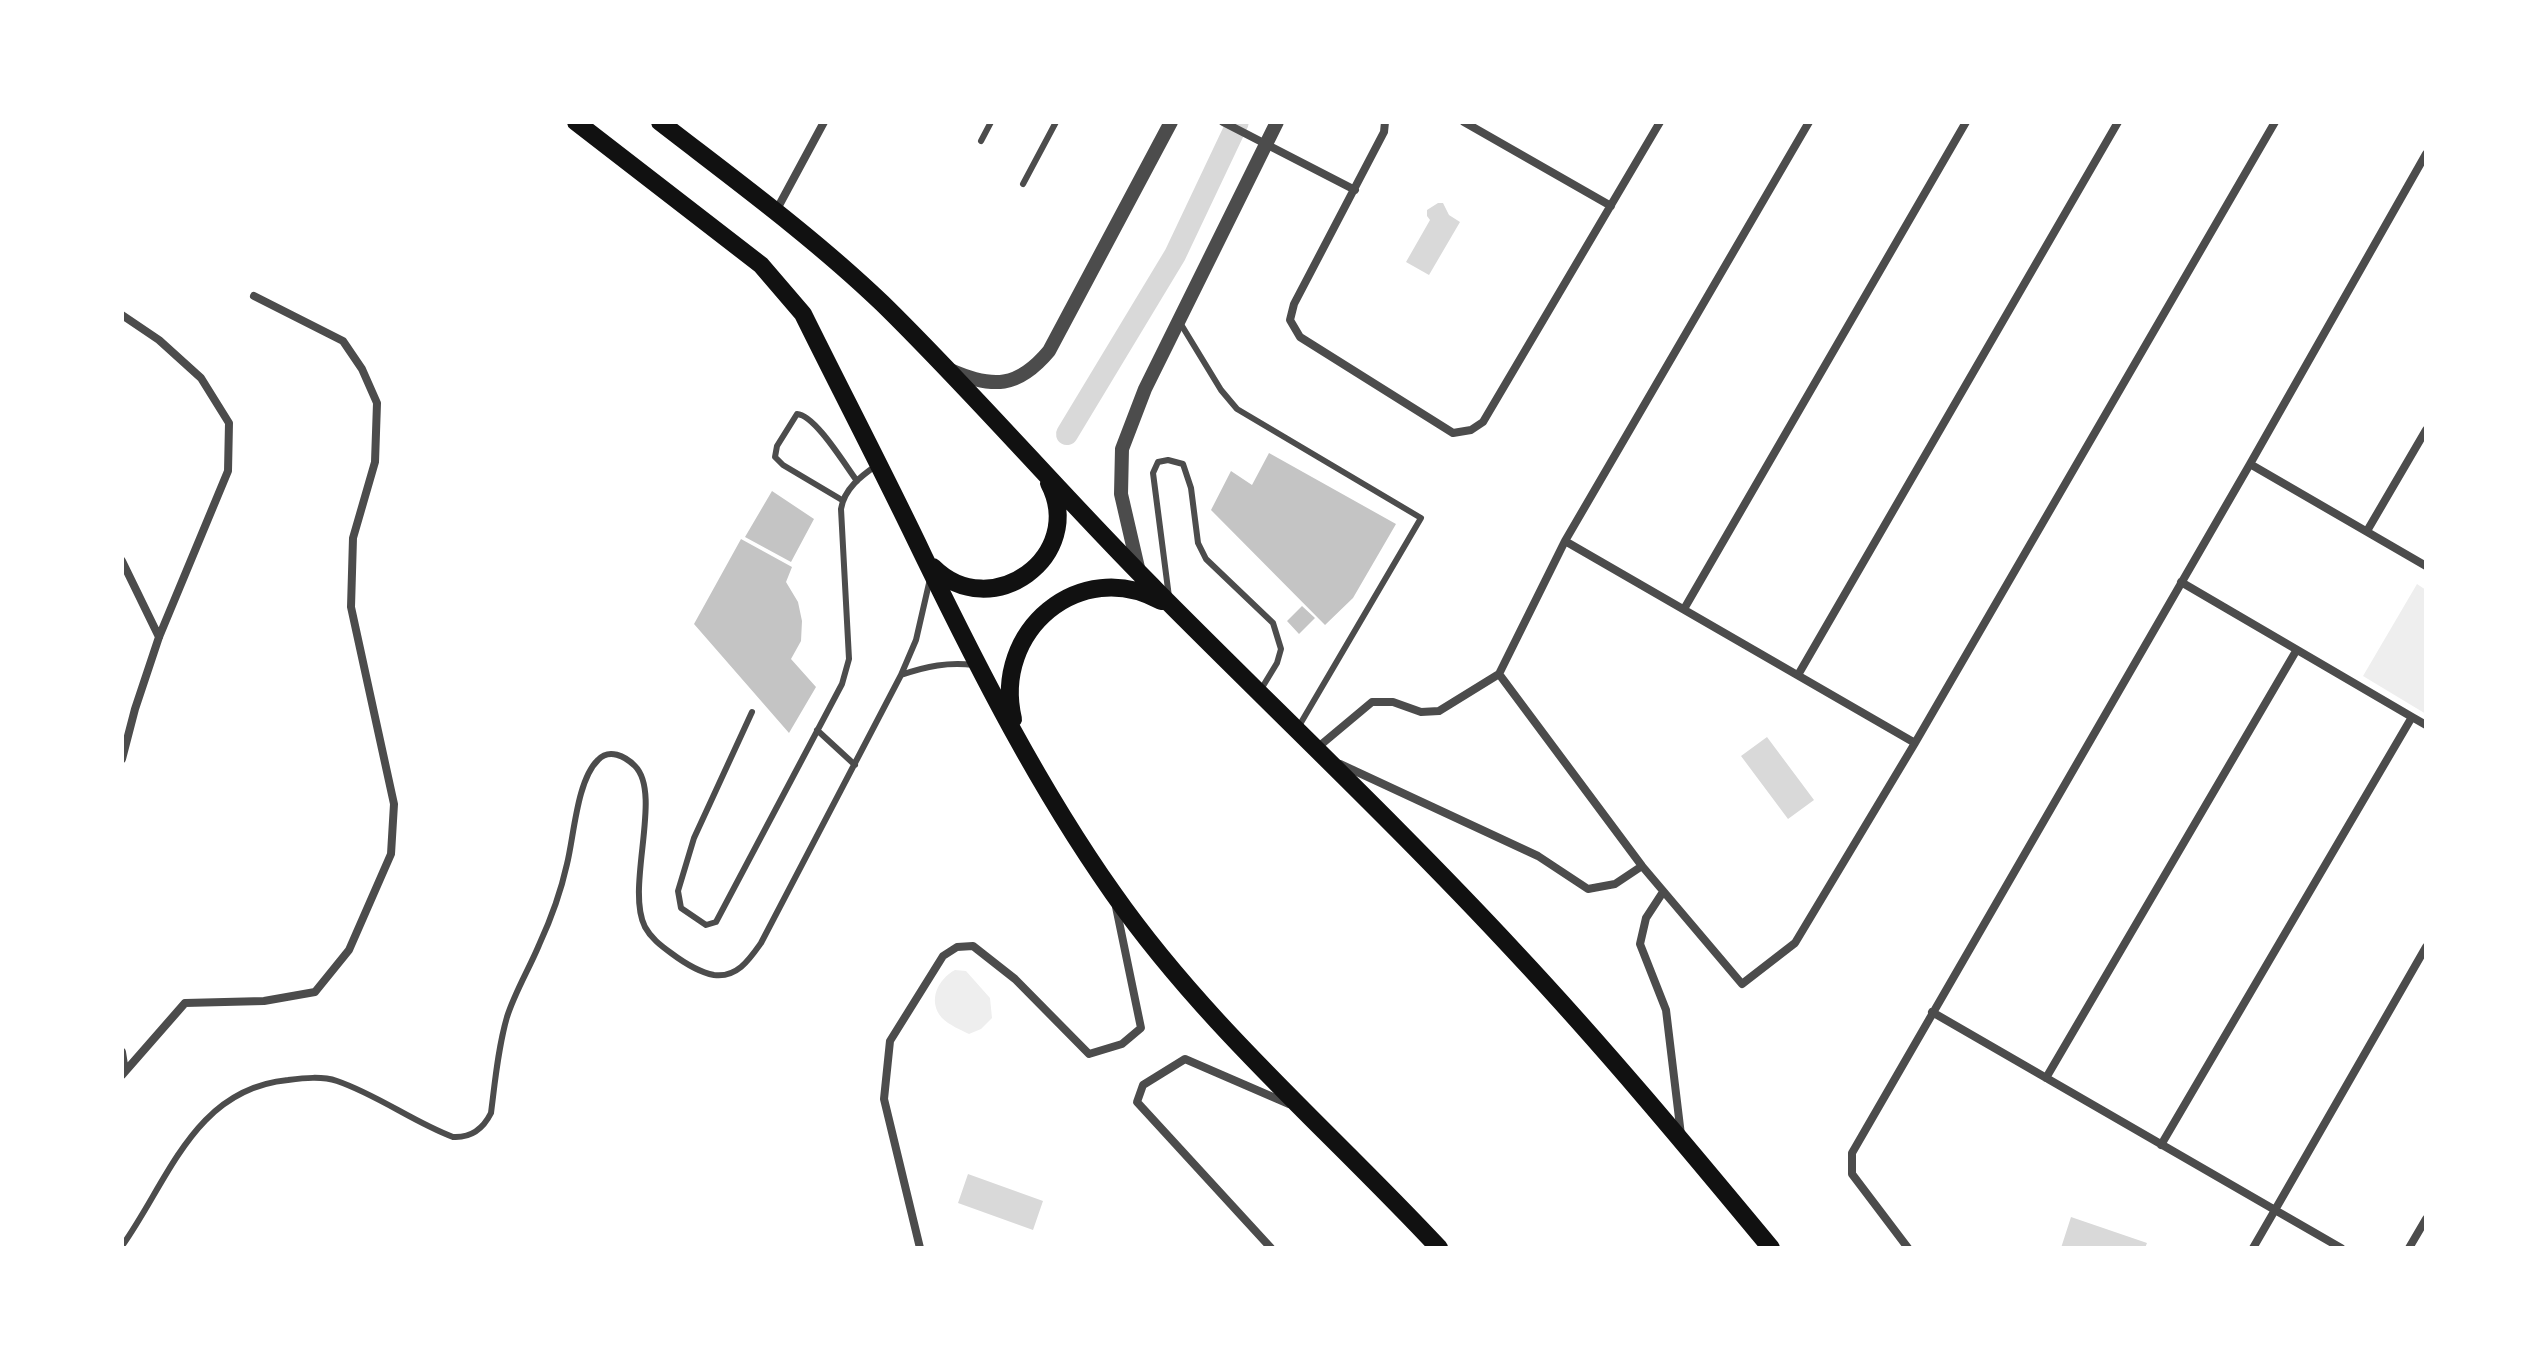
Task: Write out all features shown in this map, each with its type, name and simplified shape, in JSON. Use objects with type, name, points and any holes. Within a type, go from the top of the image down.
[{"type":"main road","points":[[576,122],[761,265],[803,314],[1020,744],[1065,822],[1114,895],[1217,1022],[1439,1248]]},
{"type":"main road","points":[[660,122],[776,212],[878,300],[947,369],[1170,605],[1323,753],[1514,950],[1603,1047],[1771,1248]]},
{"type":"main road","points":[[928,565],[947,579],[975,589],[1005,586],[1031,572],[1049,549],[1057,520],[1052,490],[1036,465]]},
{"type":"main road","points":[[1020,744],[1010,706],[1011,671],[1023,639],[1045,613],[1074,595],[1100,589],[1126,589],[1158,599],[1186,620]]},
{"type":"street","points":[[776,212],[824,122]]},
{"type":"street","points":[[947,369],[978,381],[994,383],[1023,376],[1037,366],[1049,351],[1171,122]]},
{"type":"street","points":[[1223,122],[1355,190]]},
{"type":"street","points":[[1140,574],[1122,505],[1122,449],[1145,389],[1277,122]]},
{"type":"street","points":[[1385,122],[1384,132],[1294,304],[1290,320],[1300,337],[1453,433],[1471,430],[1483,422],[1660,122]]},
{"type":"street","points":[[1464,122],[1611,206]]},
{"type":"street","points":[[1484,133],[1491,122]]},
{"type":"street","points":[[1642,866],[1615,884],[1588,889],[1538,856],[1323,753],[1372,702],[1393,702],[1421,712],[1439,711],[1499,674],[1565,541],[1809,122]]},
{"type":"street","points":[[1684,609],[1966,122]]},
{"type":"street","points":[[1798,675],[2118,122]]},
{"type":"street","points":[[1499,674],[1642,866],[1742,984],[1795,943],[1915,743],[2275,122]]},
{"type":"street","points":[[1908,1248],[1852,1174],[1850,1160],[1855,1147],[2426,154]]},
{"type":"street","points":[[123,1073],[185,1003],[264,1001],[315,992],[349,950],[391,854],[394,804],[351,607],[353,538],[375,462],[377,403],[362,369],[343,341],[254,296]]},
{"type":"street","points":[[122,315],[159,340],[201,378],[229,423],[228,471],[159,637],[122,759]]},
{"type":"street","points":[[2367,531],[2426,430]]},
{"type":"street","points":[[2250,464],[2426,566]]},
{"type":"street","points":[[1565,541],[1915,743]]},
{"type":"street","points":[[122,561],[159,637]]},
{"type":"street","points":[[2181,582],[2426,725]]},
{"type":"street","points":[[2046,1078],[2296,651]]},
{"type":"street","points":[[2161,1145],[2412,717]]},
{"type":"street","points":[[1663,892],[1646,918],[1640,944],[1666,1010],[1682,1140]]},
{"type":"street","points":[[920,1248],[884,1099],[890,1041],[943,956],[957,947],[973,946],[1015,979],[1089,1054],[1122,1044],[1141,1028],[1114,895]]},
{"type":"street","points":[[2253,1248],[2426,947]]},
{"type":"street","points":[[1932,1012],[2341,1248]]},
{"type":"street","points":[[122,1052],[123,1073]]},
{"type":"street","points":[[1271,1248],[1137,1102],[1143,1085],[1185,1059],[1301,1109]]},
{"type":"street","points":[[2409,1248],[2426,1219]]},
{"type":"street","points":[[1257,1248],[1263,1239]]},
{"type":"lane","points":[[981,141],[991,122]]},
{"type":"lane","points":[[1023,184],[1056,122]]},
{"type":"lane","points":[[1179,320],[1221,390],[1237,409],[1421,518],[1297,729]]},
{"type":"lane","points":[[842,500],[783,465],[775,457],[777,446],[797,414],[806,416],[820,430],[857,481]]},
{"type":"lane","points":[[1170,605],[1153,473],[1158,462],[1168,460],[1183,464],[1191,488],[1198,543],[1206,559],[1273,623],[1281,649],[1277,663],[1259,693]]},
{"type":"lane","points":[[752,712],[694,838],[678,891],[681,908],[706,925],[716,922],[842,684],[849,659],[842,500],[857,481],[878,464]]},
{"type":"lane","points":[[122,1246],[177,1155],[220,1104],[260,1083],[333,1079],[453,1137],[469,1136],[487,1122],[507,1018],[549,920],[567,867],[582,794],[590,770],[600,757],[618,755],[641,772],[645,792],[640,886],[644,924],[656,941],[694,967],[718,975],[733,973],[746,965],[761,943],[901,675],[916,640],[928,565]]},
{"type":"lane","points":[[901,675],[927,666],[953,663],[978,665]]},
{"type":"lane","points":[[817,730],[855,765]]},
{"type":"shaded area","points":[[1443,203],[1449,215],[1460,222],[1429,275],[1406,262],[1430,220],[1427,210]]},
{"type":"shaded area","points":[[2417,584],[2426,590],[2426,714],[2363,676]]},
{"type":"shaded area","points":[[1767,737],[1814,800],[1788,819],[1741,756]]},
{"type":"shaded area","points":[[955,970],[966,971],[990,998],[992,1018],[981,1029],[969,1034],[945,1021],[935,1005],[939,985]]},
{"type":"shaded area","points":[[968,1174],[1043,1201],[1033,1230],[958,1203]]},
{"type":"shaded area","points":[[2071,1217],[2147,1243],[2145,1248],[2061,1248]]},
{"type":"building","points":[[1269,453],[1396,524],[1353,598],[1325,625],[1211,510],[1231,471],[1252,485]]},
{"type":"building","points":[[772,491],[814,519],[791,562],[745,537]]},
{"type":"building","points":[[741,539],[792,567],[786,582],[798,602],[802,621],[801,641],[791,659],[816,687],[789,733],[694,624]]},
{"type":"building","points":[[1302,606],[1315,618],[1299,634],[1287,621]]},
{"type":"waterway","points":[[1067,434],[1175,255],[1238,122]]}]
